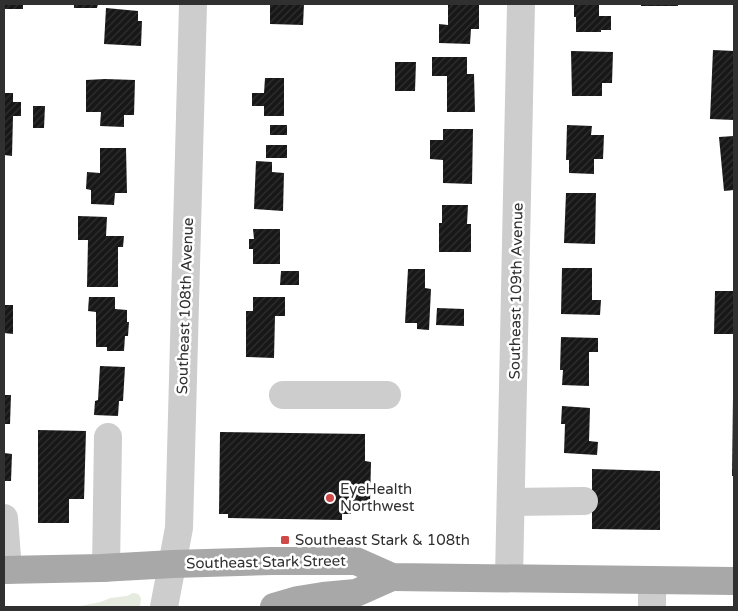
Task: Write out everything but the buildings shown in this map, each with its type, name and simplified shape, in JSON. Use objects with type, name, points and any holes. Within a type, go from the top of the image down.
[{"type":"main road","name":"Southeast Stark Street","points":[[6,570],[272,561],[356,561],[392,577],[734,581]]},
{"type":"main road","points":[[290,605],[323,596],[356,593],[392,577]]},
{"type":"street","name":"Southeast 108th Avenue","points":[[164,607],[179,528],[193,4]]},
{"type":"street","name":"Southeast 109th Avenue","points":[[510,578],[522,4]]},
{"type":"street","points":[[283,395],[387,395]]},
{"type":"street","points":[[106,568],[108,437]]},
{"type":"street","points":[[511,502],[584,501]]},
{"type":"street","points":[[4,518],[6,570]]},
{"type":"street","points":[[652,580],[652,607]]},
{"type":"shaded area","points":[[133,593],[138,594],[141,598],[140,607],[75,607],[101,602],[110,598],[127,596]]},
{"type":"place","name":"EyeHealth Northwest","points":[[330,498]]},
{"type":"place","name":"Southeast Stark & 108th","points":[[285,540]]}]
